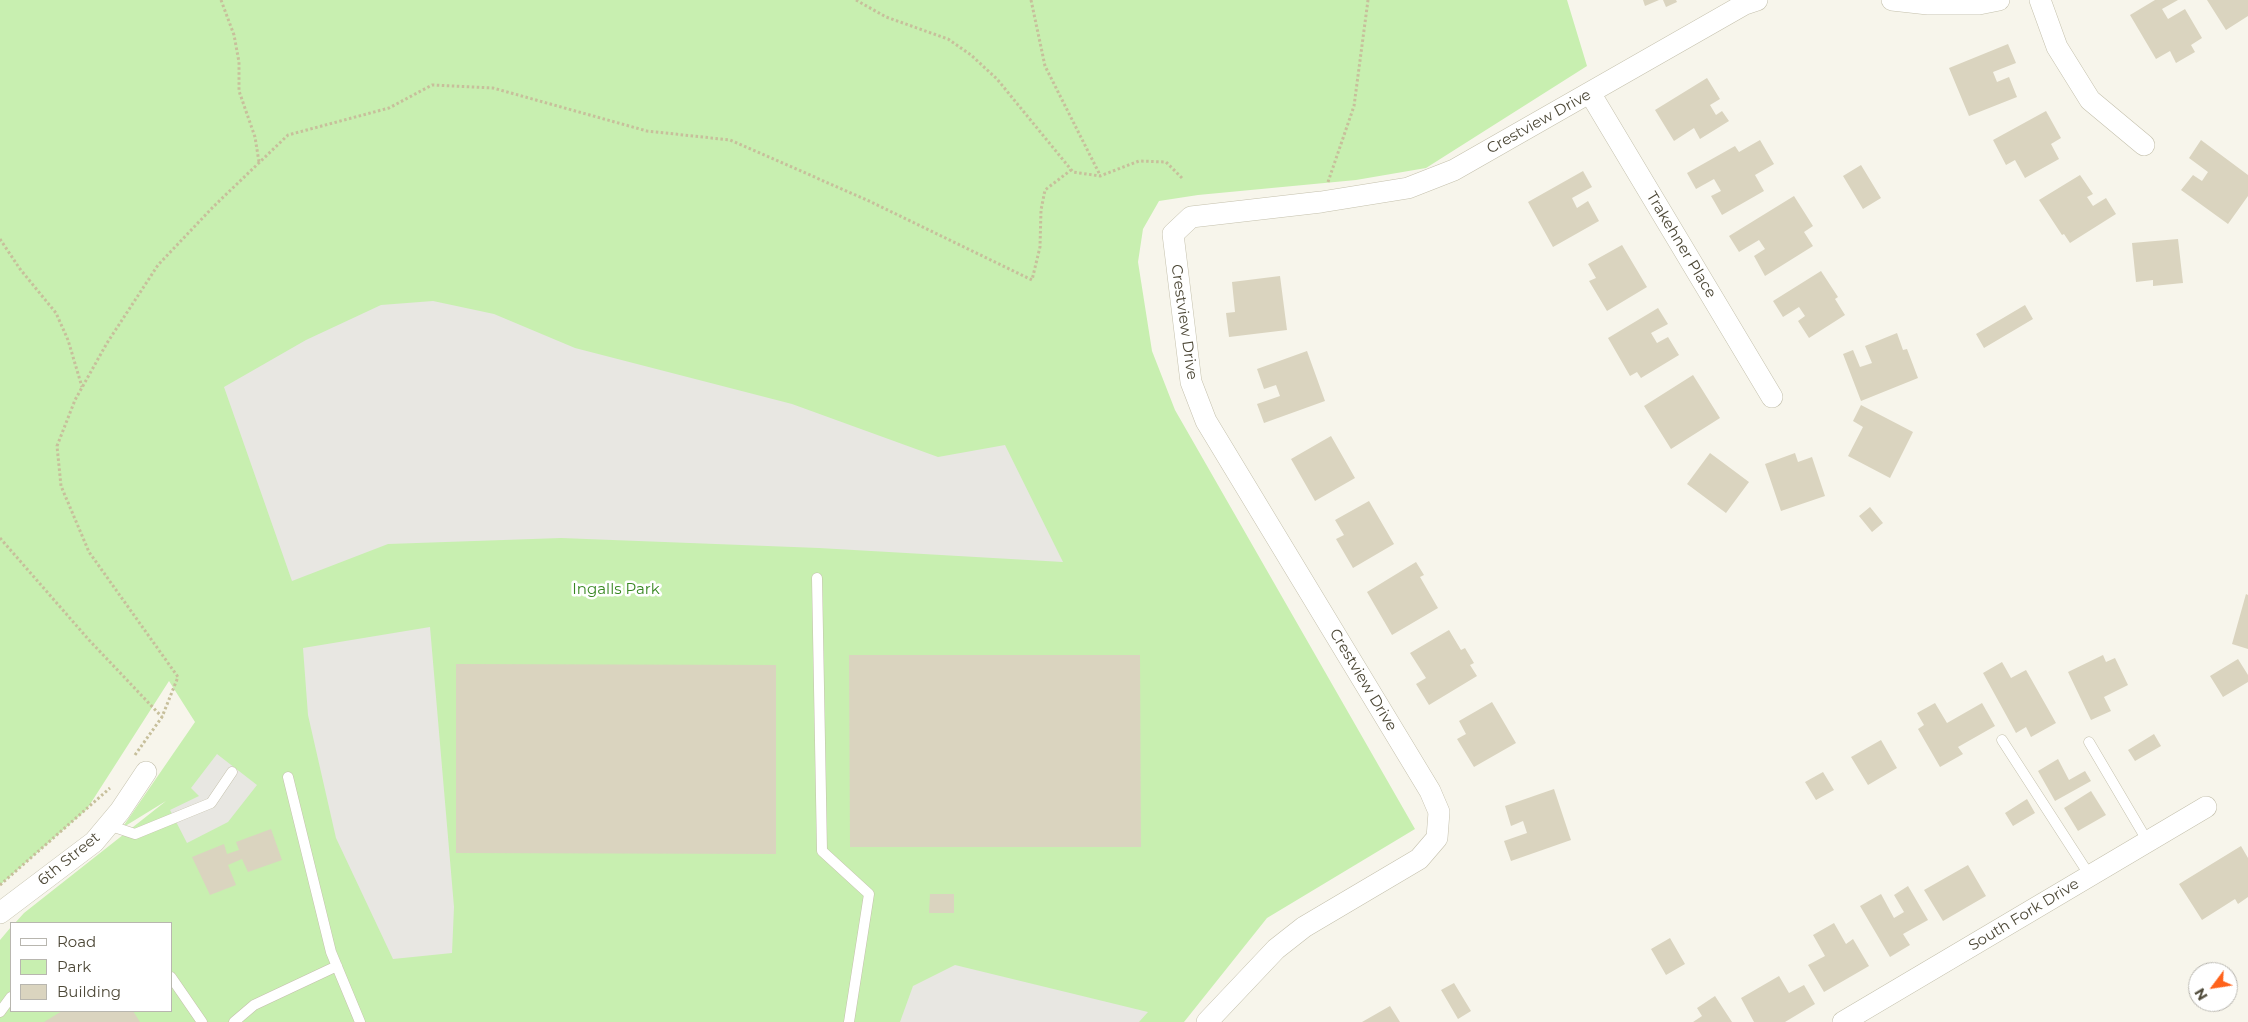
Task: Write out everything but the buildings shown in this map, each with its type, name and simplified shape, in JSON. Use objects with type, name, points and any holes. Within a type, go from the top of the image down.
[{"type":"street","points":[[1892,0],[1928,4],[1979,4],[1999,0]]},
{"type":"street","points":[[2040,0],[2057,46],[2090,100],[2144,145]]},
{"type":"street","name":"Crestview Drive","points":[[1207,1022],[1276,949],[1304,927],[1419,859],[1437,838],[1439,812],[1430,790],[1206,421],[1191,382],[1173,234],[1191,217],[1321,202],[1408,188],[1454,170],[1748,1]]},
{"type":"street","name":"Trakehner Place","points":[[1590,93],[1772,397]]},
{"type":"street","name":"6th Street","points":[[0,913],[94,842],[108,825],[138,767]]},
{"type":"street","name":"South Fork Drive","points":[[1843,1022],[2206,807]]},
{"type":"lane","points":[[816,578],[822,851],[869,894],[849,1022]]},
{"type":"lane","points":[[2002,740],[2090,876]]},
{"type":"lane","points":[[2088,742],[2148,842]]},
{"type":"lane","points":[[108,825],[135,834],[211,803],[232,772]]},
{"type":"lane","points":[[288,777],[329,943],[360,1022]]},
{"type":"lane","points":[[234,1022],[254,1005],[337,966]]},
{"type":"lane","points":[[172,977],[202,1022]]},
{"type":"lane","points":[[0,1012],[10,998]]},
{"type":"path","points":[[220,0],[234,35],[239,62],[239,91],[255,138],[260,163]]},
{"type":"path","points":[[856,0],[886,17],[948,39],[971,55],[997,79],[1073,172],[1100,176],[1139,161],[1166,162],[1183,179]]},
{"type":"path","points":[[1031,0],[1045,66],[1100,176]]},
{"type":"path","points":[[1321,202],[1354,106],[1368,0]]},
{"type":"path","points":[[138,767],[162,717],[178,677],[89,552],[61,486],[57,446],[82,387],[107,343],[158,265],[214,206],[288,135],[389,108],[432,85],[493,88],[648,131],[730,140],[867,200],[1032,280],[1040,247],[1041,210],[1045,190],[1071,170]]},
{"type":"path","points":[[0,239],[20,269],[56,313],[82,387]]},
{"type":"path","points":[[0,538],[89,640],[162,717]]},
{"type":"path","points":[[0,885],[114,785]]},
{"type":"green space","name":"Ingalls Park","points":[[0,0],[1567,0],[1587,66],[1426,168],[1356,180],[1198,195],[1159,201],[1143,229],[1138,262],[1152,351],[1175,410],[1415,829],[1267,918],[1184,1022],[0,1022],[0,940],[10,928],[10,1012],[172,1012],[172,922],[16,922],[24,913],[166,801],[122,828],[195,722],[169,681],[87,809],[0,885]]},
{"type":"shaded area","points":[[433,301],[494,314],[575,348],[792,404],[938,457],[1005,445],[1063,562],[819,548],[561,538],[388,544],[292,581],[224,387],[306,340],[381,305]]},
{"type":"shaded area","points":[[430,627],[454,907],[452,953],[393,959],[336,838],[308,715],[303,648]]},
{"type":"shaded area","points":[[217,754],[257,785],[228,822],[187,843],[170,810],[199,796],[191,788]]},
{"type":"shaded area","points":[[955,965],[1148,1012],[1139,1022],[900,1022],[913,986]]}]
